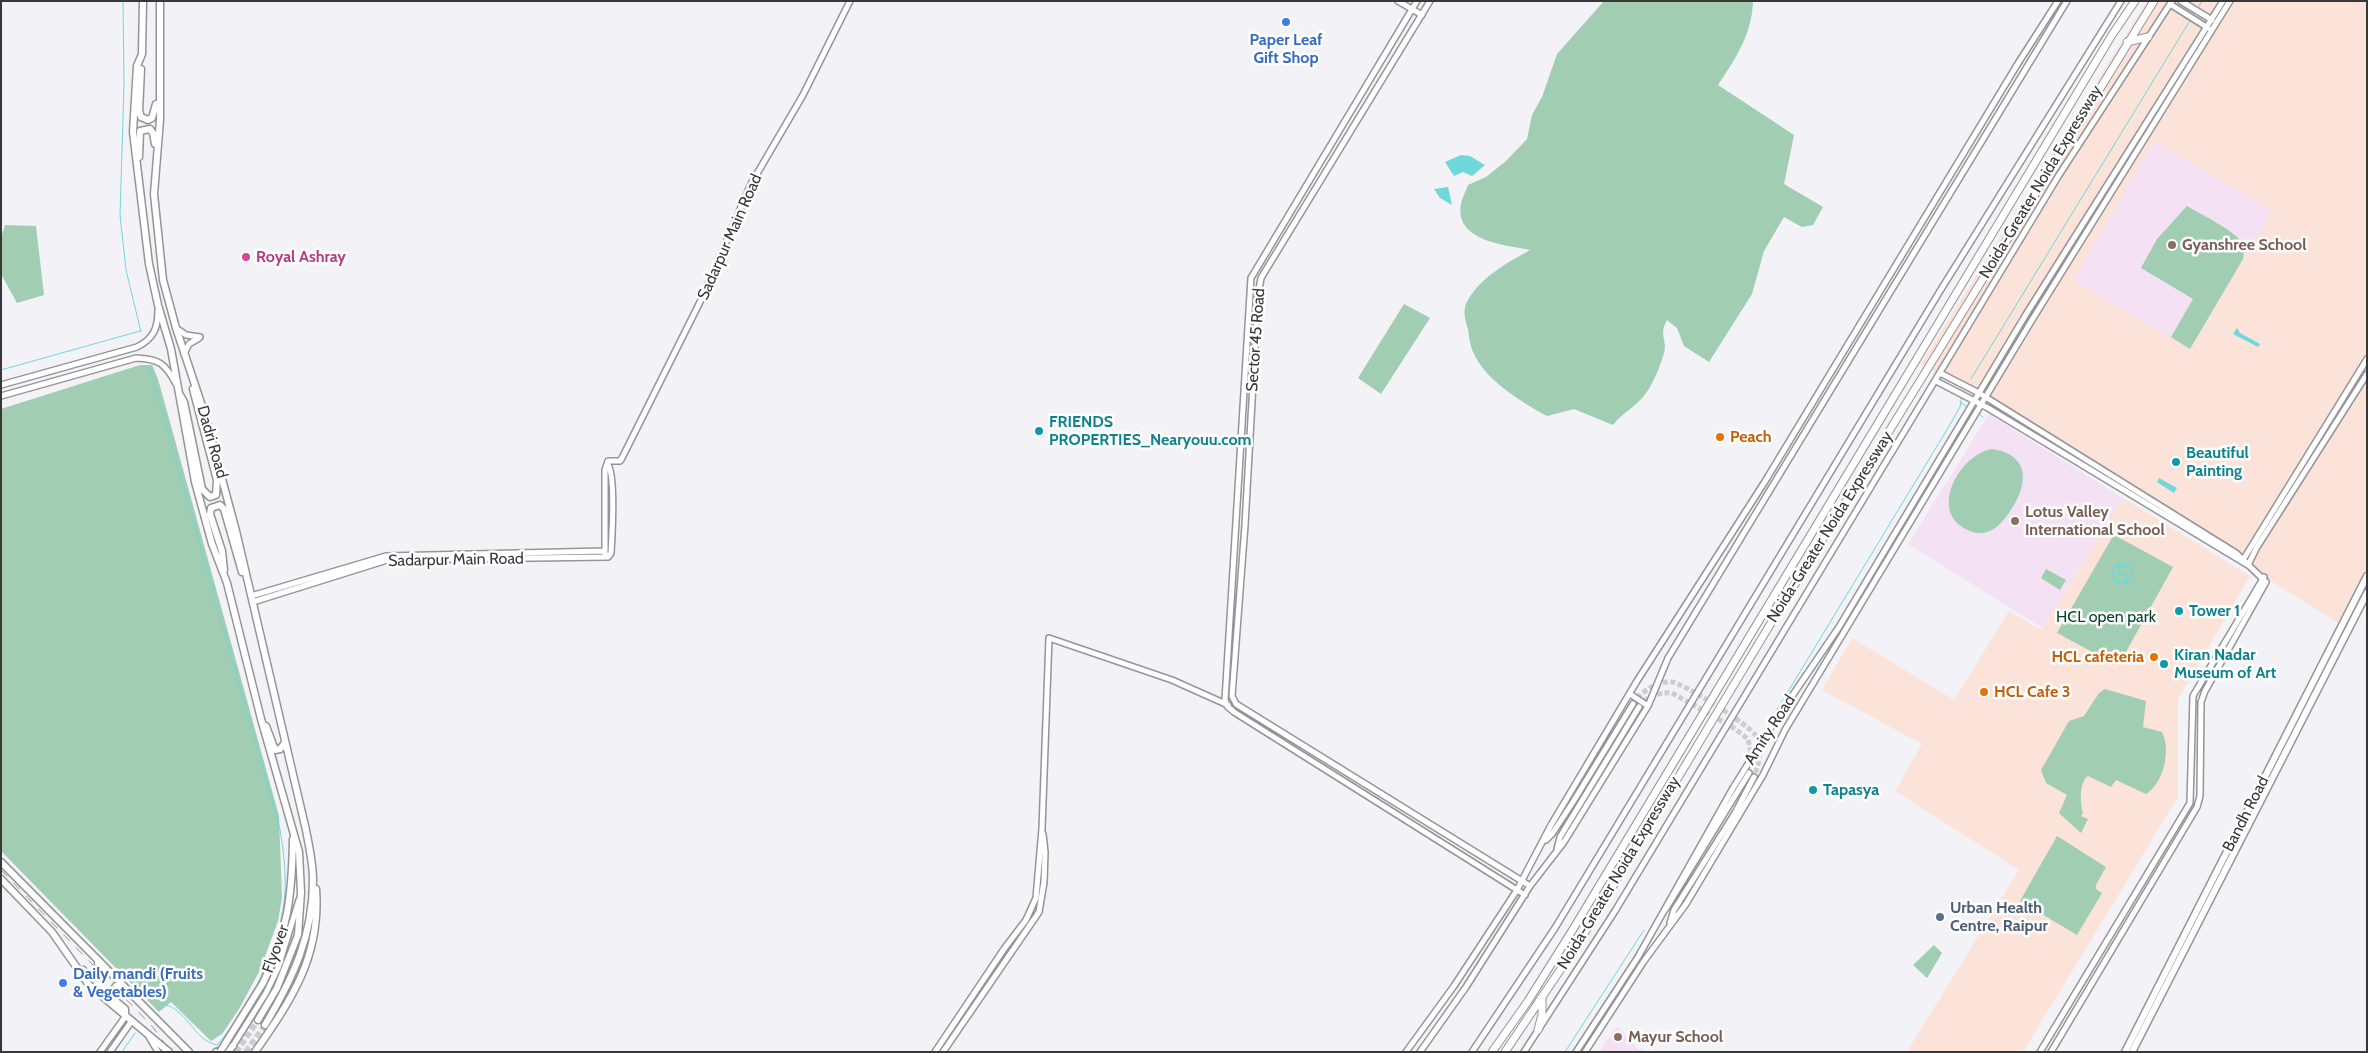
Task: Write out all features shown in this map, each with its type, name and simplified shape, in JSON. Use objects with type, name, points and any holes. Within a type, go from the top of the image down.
[{"type":"highway","name":"Noida-Greater Noida Expressway","points":[[1492,1052],[1528,1001],[1572,931],[2112,35],[2135,1]]},
{"type":"highway","name":"Noida-Greater Noida Expressway","points":[[1505,1052],[1582,938],[1771,623],[2154,1]]},
{"type":"highway","points":[[2127,42],[2148,37]]},
{"type":"highway","points":[[1538,1030],[1542,1014],[1542,997]]},
{"type":"main road","name":"Dadri Road","points":[[143,1],[142,54],[136,76],[133,132],[149,264],[171,350],[195,482],[212,544],[224,573],[261,719],[299,852],[301,892],[298,935],[277,988],[258,1020]]},
{"type":"main road","name":"Dadri Road","points":[[160,1],[160,120],[154,194],[160,257],[176,328],[221,471],[306,830],[313,878]]},
{"type":"main road","points":[[142,54],[139,111],[145,119],[152,118],[155,114],[159,83]]},
{"type":"main road","points":[[138,171],[140,131],[150,129],[155,137],[156,172]]},
{"type":"main road","points":[[178,392],[184,402],[202,489],[205,495],[210,497],[216,495],[217,480],[195,399],[193,383]]},
{"type":"main road","points":[[224,573],[222,551],[210,514],[211,508],[215,505],[220,505],[224,509],[237,560],[246,578]]},
{"type":"main road","name":"Bandh Road","points":[[2125,1052],[2367,576]]},
{"type":"main road","name":"Bandh Road","points":[[2132,1052],[2367,593]]},
{"type":"main road","points":[[261,719],[269,731],[273,747],[280,749],[285,743]]},
{"type":"main road","name":"Flyover","points":[[218,1052],[258,994],[281,943],[286,925],[292,885],[293,833]]},
{"type":"main road","points":[[1,862],[130,994],[190,1052]]},
{"type":"main road","points":[[265,1025],[289,986],[305,939],[313,878]]},
{"type":"main road","points":[[256,1052],[288,1005],[304,973],[318,918],[316,885],[313,878]]},
{"type":"main road","points":[[1,880],[52,932],[86,974],[92,978],[97,976],[100,969],[91,954]]},
{"type":"main road","points":[[52,932],[89,985],[169,1052]]},
{"type":"main road","points":[[125,1017],[124,1009],[112,998],[111,991],[118,986],[130,994]]},
{"type":"main road","points":[[218,1052],[231,1049]]},
{"type":"street","name":"Sadarpur Main Road","points":[[608,465],[608,461],[620,460],[622,458],[660,386],[701,300],[751,184],[803,95],[850,1]]},
{"type":"street","points":[[1398,1],[1422,15]]},
{"type":"street","points":[[1419,1],[1429,3]]},
{"type":"street","name":"Sector 45 Road","points":[[1227,706],[1225,695],[1251,278],[1253,271],[1419,1]]},
{"type":"street","points":[[1406,1052],[1454,986],[1522,881],[1630,694],[1764,483],[2017,65],[2058,1]]},
{"type":"street","points":[[1420,1052],[1466,987],[1530,886],[1556,853],[1648,706],[1668,658],[2068,1]]},
{"type":"street","points":[[1472,1052],[1555,928],[1935,300],[2121,1]]},
{"type":"street","points":[[2181,1],[2210,20],[2217,22]]},
{"type":"street","name":"Amity Road","points":[[1576,1052],[1638,957],[1733,788],[1771,727],[1839,627],[2030,307],[2223,1]]},
{"type":"street","name":"Amity Road","points":[[1585,1052],[1686,904],[1730,833],[1763,775],[1783,734],[1985,397],[2230,1]]},
{"type":"street","name":"Sector 45 Road","points":[[1235,703],[1232,696],[1245,525],[1258,295],[1261,278],[1429,3]]},
{"type":"street","points":[[1524,1052],[1615,911],[2059,175],[2148,37],[2171,3],[2212,30]]},
{"type":"street","points":[[1,386],[137,348],[149,341],[154,330],[158,305]]},
{"type":"street","points":[[176,328],[186,335],[200,337],[189,344],[184,354]]},
{"type":"street","points":[[1,396],[136,358],[154,359],[162,364],[177,384]]},
{"type":"street","points":[[2242,561],[2367,359]]},
{"type":"street","points":[[1940,373],[1979,393],[2126,484],[2248,565],[2264,577],[2266,586],[2205,691],[2201,711],[2200,796],[2197,807],[2051,1052]]},
{"type":"street","points":[[2248,565],[2257,547],[2367,374]]},
{"type":"street","points":[[1936,381],[1975,400],[2242,561]]},
{"type":"street","points":[[608,465],[611,470],[610,556],[605,558],[604,551],[605,470],[608,465]]},
{"type":"street","name":"Sadarpur Main Road","points":[[252,599],[402,554],[604,551]]},
{"type":"street","name":"Sadarpur Main Road","points":[[373,562],[402,559],[605,558]]},
{"type":"street","points":[[2040,1052],[2190,803],[2193,696],[2264,577]]},
{"type":"street","points":[[934,1052],[1033,909],[1036,898],[1042,828],[1050,638],[1172,680],[1227,706],[1525,895]]},
{"type":"street","points":[[1630,694],[1648,706]]},
{"type":"street","points":[[1227,706],[1235,703],[1530,886]]},
{"type":"street","points":[[1542,844],[1552,834],[1632,704]]},
{"type":"street","points":[[1556,853],[1560,837],[1639,707]]},
{"type":"street","points":[[1660,916],[1670,906],[1752,775],[1734,813],[1674,910],[1669,927]]},
{"type":"street","points":[[943,1052],[1039,912],[1044,882],[1045,852],[1042,828]]},
{"type":"street","points":[[2148,872],[2156,876]]},
{"type":"street","points":[[231,1049],[266,993],[278,968],[301,892]]},
{"type":"street","points":[[100,1052],[125,1017]]},
{"type":"street","points":[[110,1052],[131,1022]]},
{"type":"street","points":[[148,1035],[158,1052]]},
{"type":"shaded area","points":[[2147,1],[2367,1],[2367,598],[2348,629],[1921,364]]},
{"type":"shaded area","name":"Gyanshree School","points":[[2154,141],[2272,211],[2190,350],[2073,280]]},
{"type":"shaded area","name":"Lotus Valley International School","points":[[1989,414],[2123,498],[2042,628],[1908,544]]},
{"type":"shaded area","points":[[2123,498],[2250,576],[2178,699],[2178,797],[2023,1052],[1910,1052],[1908,1050],[2019,870],[1895,791],[1922,744],[1822,690],[1852,638],[1954,700],[2009,611],[2041,630]]},
{"type":"shaded area","name":"Mayur School","points":[[1617,1026],[1639,1050],[1642,1048],[1645,1052],[1599,1052]]},
{"type":"green space","points":[[1604,1],[1753,1],[1750,24],[1742,45],[1718,85],[1794,135],[1784,184],[1823,207],[1813,225],[1802,227],[1784,217],[1764,251],[1752,294],[1709,362],[1684,346],[1677,328],[1667,320],[1663,330],[1665,349],[1653,381],[1646,394],[1613,425],[1574,409],[1547,416],[1505,389],[1486,372],[1470,344],[1465,314],[1466,303],[1474,291],[1488,277],[1530,250],[1484,239],[1465,226],[1461,216],[1461,204],[1468,185],[1486,177],[1506,161],[1527,139],[1532,115],[1542,97],[1557,54]]},
{"type":"green space","points":[[2187,206],[2233,234],[2243,244],[2244,249],[2243,259],[2190,349],[2171,337],[2193,299],[2141,268],[2157,239]]},
{"type":"green space","points":[[5,225],[36,226],[44,295],[17,303],[1,274],[1,238]]},
{"type":"green space","points":[[1404,304],[1430,318],[1381,394],[1358,378]]},
{"type":"green space","points":[[140,365],[152,365],[158,379],[279,816],[282,898],[278,921],[260,970],[239,1009],[222,1034],[211,1041],[171,1002],[159,1012],[1,851],[1,409]]},
{"type":"green space","points":[[1992,449],[2012,456],[2018,462],[2022,470],[2022,486],[2014,505],[1999,525],[1993,530],[1979,533],[1962,527],[1953,517],[1949,506],[1950,494],[1954,481],[1961,470],[1981,453]]},
{"type":"green space","name":"HCL open park","points":[[2113,536],[2173,567],[2122,659],[2110,657],[2107,660],[2057,633]]},
{"type":"green space","points":[[2046,569],[2066,580],[2060,590],[2041,578]]},
{"type":"green space","points":[[2105,689],[2146,701],[2143,727],[2162,732],[2165,739],[2166,757],[2157,782],[2146,794],[2116,780],[2111,787],[2088,776],[2082,788],[2081,804],[2083,813],[2081,816],[2088,819],[2081,833],[2059,813],[2067,795],[2046,783],[2041,770],[2069,721],[2084,716],[2099,693]]},
{"type":"green space","points":[[2057,836],[2106,867],[2096,885],[2096,889],[2102,893],[2077,935],[2020,901]]},
{"type":"green space","points":[[1934,945],[1942,953],[1927,978],[1913,965]]},
{"type":"water","points":[[1461,155],[1470,156],[1485,165],[1472,176],[1463,172],[1454,176],[1445,162]]},
{"type":"water","points":[[1448,187],[1452,205],[1440,198],[1434,189]]},
{"type":"water","points":[[2237,328],[2240,333],[2260,344],[2258,347],[2233,334]]},
{"type":"water","points":[[2159,478],[2177,488],[2174,493],[2157,482]]},
{"type":"water","points":[[2120,563],[2128,564],[2133,571],[2132,579],[2126,584],[2116,583],[2112,576],[2113,568]],"holes":[[[2122,565],[2131,570],[2131,577],[2128,582],[2127,576],[2119,570]],[[2117,566],[2118,572],[2126,577],[2123,583],[2114,578],[2114,571]]]},
{"type":"waterway","points":[[123,1],[124,84],[120,215],[126,270],[141,332]]},
{"type":"waterway","points":[[2199,6],[2202,1]]},
{"type":"waterway","points":[[1971,379],[2191,19]]},
{"type":"waterway","points":[[1,370],[140,331]]},
{"type":"waterway","points":[[150,368],[280,829],[285,882],[283,910],[272,951],[242,1012],[217,1045],[202,1037],[178,1011],[162,1004],[157,1009]]},
{"type":"waterway","points":[[1775,713],[1948,428],[1960,407],[1962,395]]},
{"type":"waterway","points":[[1960,402],[1967,407]]},
{"type":"waterway","points":[[1979,414],[1983,417]]},
{"type":"waterway","points":[[1565,1052],[1644,930]]},
{"type":"waterway","points":[[122,1052],[135,1033]]},
{"type":"tunnel","points":[[1633,704],[1640,695],[1650,688],[1666,682],[1679,684],[1702,697],[1742,723],[1756,736],[1760,751],[1754,777]]},
{"type":"tunnel","points":[[1639,707],[1646,700],[1654,696],[1662,693],[1672,693],[1734,728],[1748,739],[1751,753],[1749,773]]},
{"type":"tunnel","points":[[236,1052],[258,1020]]},
{"type":"tunnel","points":[[246,1052],[265,1025]]},
{"type":"railway","points":[[1,870],[152,1026],[171,1052]]},
{"type":"place","name":"Paper Leaf Gift Shop","points":[[1286,22]]},
{"type":"place","name":"Gyanshree School","points":[[2172,245]]},
{"type":"place","name":"Royal Ashray","points":[[246,257]]},
{"type":"place","name":"FRIENDS PROPERTIES_Nearyouu.com","points":[[1039,431]]},
{"type":"place","name":"Peach","points":[[1720,437]]},
{"type":"place","name":"Beautiful Painting","points":[[2176,462]]},
{"type":"place","name":"Lotus Valley International School","points":[[2015,521]]},
{"type":"place","name":"Tower 1","points":[[2179,611]]},
{"type":"place","name":"HCL cafeteria","points":[[2154,657]]},
{"type":"place","name":"Kiran Nadar Museum of Art","points":[[2164,664]]},
{"type":"place","name":"HCL Cafe 3","points":[[1984,692]]},
{"type":"place","name":"Tapasya","points":[[1813,790]]},
{"type":"place","name":"Urban Health Centre, Raipur","points":[[1940,917]]},
{"type":"place","name":"Daily mandi (Fruits & Vegetables)","points":[[63,983]]},
{"type":"place","name":"Mayur School","points":[[1618,1037]]}]
